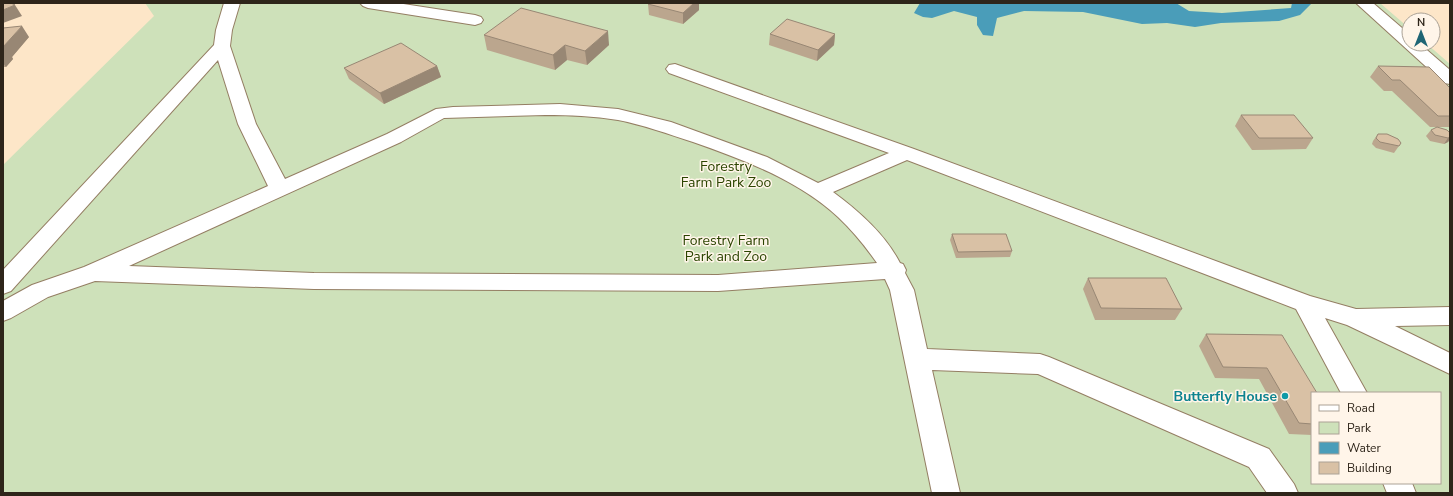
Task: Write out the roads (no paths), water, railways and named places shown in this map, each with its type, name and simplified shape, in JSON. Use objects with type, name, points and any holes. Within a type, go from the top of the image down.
[{"type":"street","points":[[232,3],[224,30],[222,46],[247,124],[280,189]]},
{"type":"street","points":[[368,3],[438,8],[475,20]]},
{"type":"street","points":[[1364,3],[1401,36]]},
{"type":"street","points":[[3,285],[222,46]]},
{"type":"street","points":[[1419,52],[1450,79]]},
{"type":"street","points":[[675,69],[907,153],[1304,303],[1355,318],[1450,364]]},
{"type":"street","points":[[3,312],[40,291],[92,273],[394,138],[441,113],[543,109],[605,113],[662,125],[723,146],[782,170],[819,190],[870,235],[895,270],[902,290],[946,493]]},
{"type":"street","points":[[819,190],[907,153]]},
{"type":"street","points":[[92,273],[314,281],[718,283],[895,270]]},
{"type":"street","points":[[1304,303],[1353,392]]},
{"type":"street","points":[[1355,318],[1450,316]]},
{"type":"street","points":[[918,359],[1040,364],[1259,458],[1284,493]]},
{"type":"street","points":[[1398,484],[1402,493]]},
{"type":"water","points":[[920,3],[1176,3],[1189,11],[1222,13],[1291,8],[1292,3],[1312,3],[1300,15],[1279,21],[1221,23],[1195,27],[1167,23],[1142,24],[1083,12],[1024,11],[997,18],[993,36],[983,35],[977,25],[977,17],[954,11],[932,18],[923,17],[914,13]]},
{"type":"place","name":"Butterfly House","points":[[1285,396]]},
{"type":"park label","name":"Forestry Farm Park Zoo","points":[[726,174]]},
{"type":"park label","name":"Forestry Farm Park and Zoo","points":[[726,248]]}]
